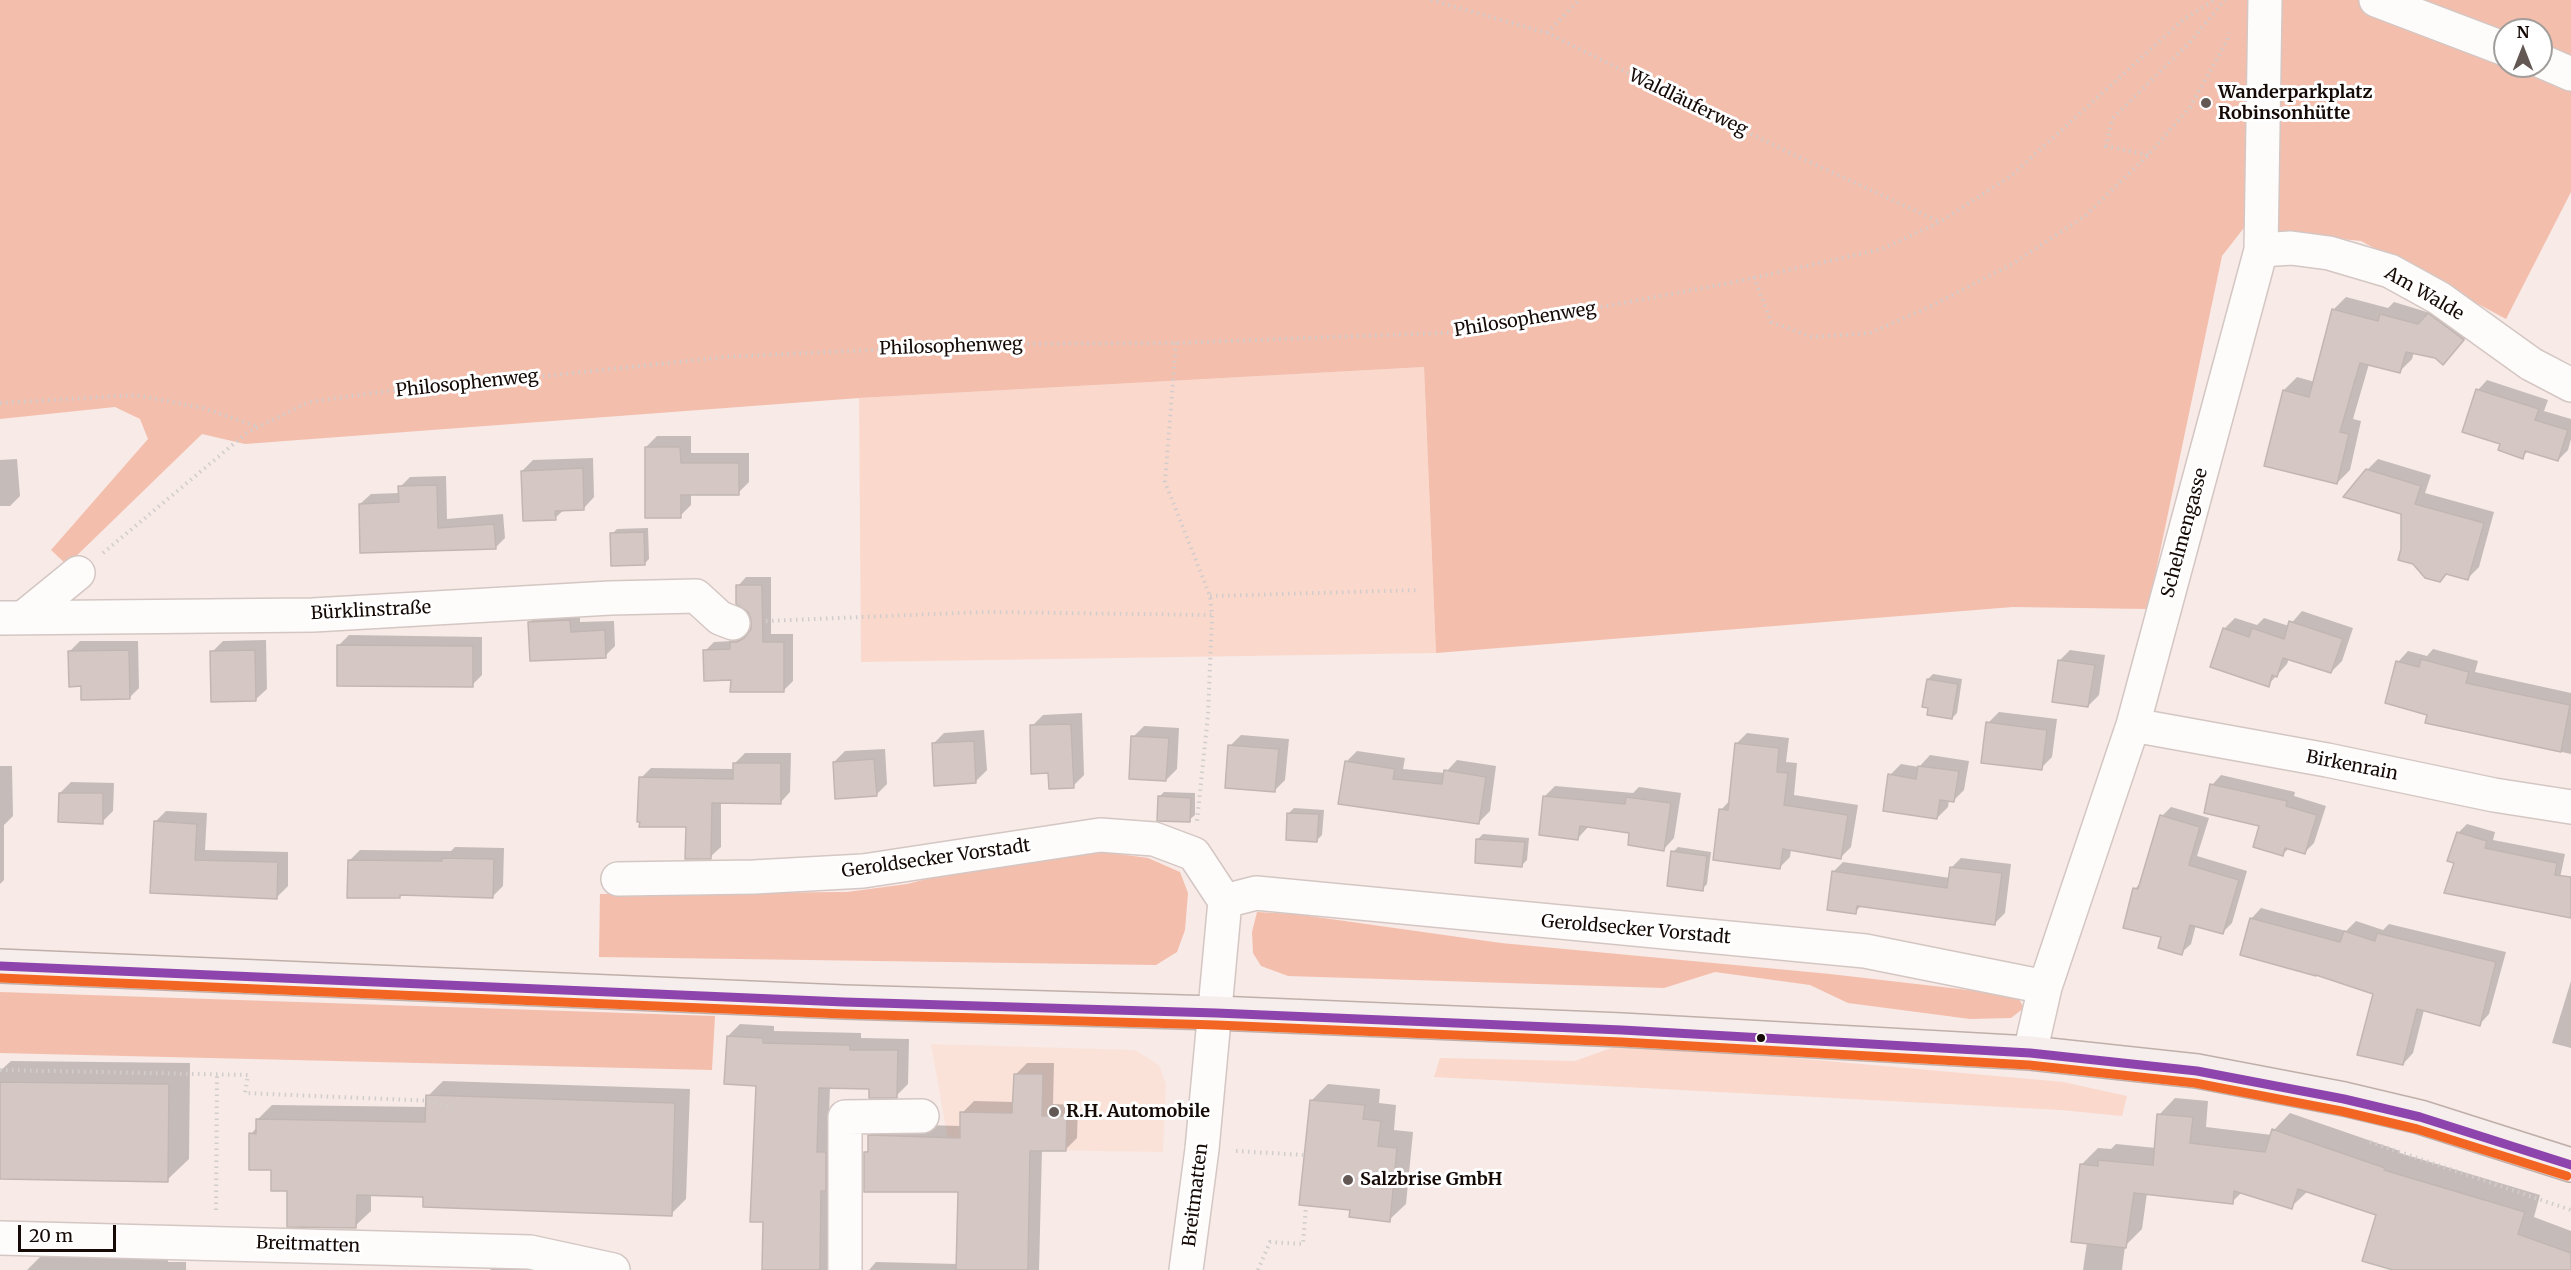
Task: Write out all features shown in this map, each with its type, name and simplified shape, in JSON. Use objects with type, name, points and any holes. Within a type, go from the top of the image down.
[{"type":"main road","points":[[0,966],[844,1002],[1216,1013],[1622,1030],[2030,1053],[2197,1071],[2344,1099],[2420,1118],[2571,1165]]},
{"type":"street","name":"Schelmengasse","points":[[2030,1053],[2045,987],[2133,725],[2261,250],[2265,0]]},
{"type":"street","points":[[2376,0],[2493,44]]},
{"type":"street","points":[[2553,67],[2571,74]]},
{"type":"street","name":"Am Walde","points":[[2261,250],[2291,248],[2329,252],[2390,271],[2439,298],[2531,364],[2571,385]]},
{"type":"street","points":[[12,618],[78,573]]},
{"type":"street","name":"Bürklinstraße","points":[[12,618],[313,615],[610,598],[696,596],[720,618],[733,623]]},
{"type":"street","name":"Birkenrain","points":[[2133,725],[2327,760],[2494,795],[2571,807]]},
{"type":"street","name":"Geroldsecker Vorstadt","points":[[618,879],[754,877],[862,871],[1100,835],[1154,839],[1194,854]]},
{"type":"street","points":[[1194,854],[1225,901],[1216,1013]]},
{"type":"street","name":"Geroldsecker Vorstadt","points":[[1225,901],[1256,893],[1865,951],[2045,987]]},
{"type":"street","name":"Breitmatten","points":[[1186,1270],[1202,1149],[1216,1013]]},
{"type":"street","points":[[845,1270],[845,1118],[922,1116]]},
{"type":"street","name":"Breitmatten","points":[[0,1238],[530,1252],[614,1270]]},
{"type":"path","name":"Waldläuferweg","points":[[1431,0],[1547,33],[1788,152],[1940,222]]},
{"type":"path","points":[[1547,33],[1579,0]]},
{"type":"path","name":"Philosophenweg","points":[[78,573],[256,427],[309,402],[431,385],[480,383],[724,357],[995,344],[1176,343],[1467,332],[1645,300],[1882,249],[1940,222],[2012,175],[2184,19],[2214,0]]},
{"type":"path","points":[[2148,155],[2106,146],[2112,119],[2190,42],[2225,0]]},
{"type":"path","points":[[1754,277],[1771,322],[1812,337],[1870,333],[1929,307],[2012,264],[2085,216],[2148,155],[2190,107],[2227,41],[2229,31]]},
{"type":"path","points":[[1176,343],[1165,482],[1210,596],[1212,615],[1208,715],[1194,854]]},
{"type":"path","points":[[0,403],[136,395],[203,408],[256,427]]},
{"type":"path","points":[[1210,596],[1420,590]]},
{"type":"path","points":[[733,623],[986,612],[1212,615]]},
{"type":"path","points":[[0,1070],[248,1075],[245,1093],[433,1101],[453,1109]]},
{"type":"path","points":[[216,1242],[217,1073]]},
{"type":"path","points":[[2367,1141],[2571,1210]]},
{"type":"path","points":[[1239,1152],[1304,1155]]},
{"type":"path","points":[[1258,1270],[1270,1242],[1302,1244],[1306,1206]]},
{"type":"shaded area","points":[[0,0],[2571,0],[2571,192],[2506,319],[2361,241],[2243,229],[2222,256],[2148,609],[2013,607],[1436,653],[1424,367],[859,398],[245,444],[202,434],[67,565],[51,550],[148,439],[140,419],[115,407],[0,419]]},
{"type":"shaded area","points":[[1424,367],[1436,653],[861,662],[859,398]]},
{"type":"shaded area","points":[[1096,851],[1148,858],[1180,872],[1188,893],[1185,930],[1177,952],[1156,965],[599,957],[600,894],[847,892],[907,884],[978,866]]},
{"type":"shaded area","points":[[1257,912],[1295,914],[1501,943],[1830,974],[1994,993],[2019,999],[2024,1008],[2011,1018],[1970,1019],[1848,1003],[1810,985],[1715,972],[1664,988],[1288,976],[1261,966],[1253,953],[1252,932]]},
{"type":"shaded area","points":[[0,992],[715,1016],[712,1070],[0,1053]]},
{"type":"shaded area","points":[[1625,1043],[2063,1082],[2127,1096],[2122,1116],[2061,1110],[1434,1077],[1440,1058],[1575,1061]]},
{"type":"shaded area","name":"R.H. Automobile","points":[[931,1044],[1135,1050],[1159,1065],[1166,1084],[1163,1152],[960,1149],[948,1140]]},
{"type":"building","points":[[2332,309],[2378,321],[2380,314],[2418,324],[2428,313],[2464,340],[2443,365],[2435,358],[2406,352],[2400,373],[2360,363],[2340,432],[2349,434],[2337,484],[2264,466],[2283,390],[2309,397]]},
{"type":"building","points":[[2476,389],[2539,409],[2535,420],[2568,430],[2558,461],[2525,451],[2523,459],[2498,450],[2500,444],[2462,432]]},
{"type":"building","points":[[645,447],[680,447],[681,463],[739,463],[739,495],[681,495],[681,518],[645,518]]},
{"type":"building","points":[[583,468],[584,510],[555,511],[556,520],[523,521],[521,471]]},
{"type":"building","points":[[2366,469],[2421,486],[2415,504],[2484,523],[2468,580],[2446,574],[2440,582],[2425,578],[2413,564],[2398,560],[2401,549],[2401,514],[2343,497]]},
{"type":"building","points":[[437,485],[438,528],[494,524],[496,549],[360,553],[359,504],[399,502],[398,486]]},
{"type":"building","points":[[644,532],[645,565],[611,566],[610,533]]},
{"type":"building","points":[[736,585],[762,585],[763,642],[784,642],[784,692],[730,692],[731,680],[704,681],[703,650],[730,649],[730,642],[737,642],[744,638],[751,629],[748,612],[736,604]]},
{"type":"building","points":[[570,620],[571,632],[605,630],[606,658],[530,661],[528,622]]},
{"type":"building","points":[[2289,621],[2343,639],[2331,673],[2283,658],[2277,677],[2272,675],[2269,687],[2210,667],[2223,628],[2249,637],[2252,628],[2284,639]]},
{"type":"building","points":[[337,645],[473,646],[473,687],[337,686]]},
{"type":"building","points":[[129,650],[130,699],[81,700],[81,686],[69,687],[68,651]]},
{"type":"building","points":[[255,650],[256,701],[211,702],[210,651]]},
{"type":"building","points":[[2421,659],[2469,672],[2466,683],[2570,705],[2561,752],[2425,723],[2427,715],[2385,703],[2396,661],[2419,667]]},
{"type":"building","points":[[2058,660],[2095,665],[2088,707],[2052,702]]},
{"type":"building","points":[[1927,679],[1958,684],[1952,719],[1927,715],[1928,708],[1922,707]]},
{"type":"building","points":[[1986,722],[2047,730],[2042,770],[1981,763]]},
{"type":"building","points":[[1071,724],[1074,788],[1049,789],[1048,773],[1031,774],[1030,725]]},
{"type":"building","points":[[1131,736],[1169,738],[1166,781],[1129,779]]},
{"type":"building","points":[[974,741],[976,783],[934,786],[932,743]]},
{"type":"building","points":[[1735,743],[1779,748],[1777,772],[1788,773],[1784,805],[1848,815],[1841,859],[1783,849],[1780,869],[1713,860],[1719,809],[1728,810]]},
{"type":"building","points":[[1228,745],[1279,749],[1275,792],[1225,788]]},
{"type":"building","points":[[874,759],[877,796],[835,799],[833,762]]},
{"type":"building","points":[[1345,761],[1395,769],[1393,779],[1442,784],[1444,770],[1486,777],[1479,824],[1338,804]]},
{"type":"building","points":[[733,763],[781,763],[781,804],[712,803],[711,859],[685,859],[686,827],[639,827],[640,822],[637,822],[639,777],[733,779]]},
{"type":"building","points":[[1918,766],[1959,771],[1954,802],[1940,800],[1937,819],[1883,811],[1888,774],[1916,779]]},
{"type":"building","points":[[2210,784],[2287,801],[2286,806],[2317,815],[2305,854],[2285,848],[2283,856],[2253,847],[2259,826],[2204,813]]},
{"type":"building","points":[[59,793],[103,793],[103,824],[58,822]]},
{"type":"building","points":[[1158,796],[1191,798],[1190,822],[1157,821]]},
{"type":"building","points":[[1543,796],[1625,804],[1626,797],[1671,803],[1664,851],[1628,845],[1629,833],[1580,826],[1578,840],[1539,835]]},
{"type":"building","points":[[1287,813],[1319,814],[1317,842],[1286,840]]},
{"type":"building","points":[[2160,815],[2200,827],[2189,865],[2239,880],[2223,934],[2190,925],[2182,955],[2158,948],[2161,937],[2123,928],[2133,888],[2138,889]]},
{"type":"building","points":[[154,821],[197,824],[195,860],[278,862],[277,899],[150,893]]},
{"type":"building","points":[[2457,832],[2487,841],[2485,848],[2557,863],[2555,875],[2571,877],[2571,918],[2444,893],[2454,863],[2447,861]]},
{"type":"building","points":[[1476,839],[1525,842],[1522,867],[1475,863]]},
{"type":"building","points":[[1671,851],[1707,856],[1703,891],[1667,886]]},
{"type":"building","points":[[442,858],[494,859],[493,898],[400,895],[400,898],[347,898],[348,860],[442,861]]},
{"type":"building","points":[[1950,867],[2002,873],[1995,925],[1857,906],[1856,914],[1827,910],[1832,871],[1947,888]]},
{"type":"building","points":[[2250,918],[2340,942],[2344,931],[2375,941],[2377,933],[2496,962],[2480,1026],[2417,1009],[2403,1065],[2357,1055],[2373,994],[2316,975],[2240,955]]},
{"type":"building","points":[[727,1036],[763,1038],[763,1043],[850,1045],[850,1050],[898,1050],[897,1098],[869,1098],[869,1089],[819,1088],[817,1152],[826,1152],[826,1191],[821,1191],[820,1270],[762,1270],[763,1222],[750,1222],[756,1086],[724,1084]]},
{"type":"building","points":[[1014,1074],[1043,1074],[1042,1116],[1067,1116],[1066,1151],[1030,1151],[1028,1270],[956,1270],[958,1192],[864,1192],[864,1152],[868,1152],[868,1135],[960,1138],[960,1112],[1012,1113]]},
{"type":"building","points":[[0,1082],[169,1084],[168,1182],[0,1179]]},
{"type":"building","points":[[426,1095],[675,1103],[672,1216],[423,1207],[423,1197],[357,1195],[356,1228],[287,1227],[287,1191],[271,1191],[271,1170],[249,1170],[249,1133],[256,1134],[256,1119],[425,1122]]},
{"type":"building","name":"Salzbrise GmbH","points":[[1310,1100],[1365,1105],[1363,1119],[1381,1121],[1378,1146],[1397,1148],[1390,1222],[1349,1217],[1350,1210],[1299,1205]]},
{"type":"building","points":[[2157,1114],[2193,1117],[2190,1143],[2265,1152],[2272,1129],[2385,1168],[2384,1170],[2525,1212],[2518,1234],[2571,1253],[2571,1270],[2393,1270],[2362,1261],[2376,1215],[2298,1189],[2292,1209],[2234,1191],[2233,1204],[2134,1193],[2126,1248],[2071,1242],[2080,1164],[2098,1166],[2098,1160],[2153,1165]]},
{"type":"transit line","points":[[0,966],[844,1002],[1216,1013],[1622,1030],[2030,1053],[2197,1071],[2344,1099],[2420,1117],[2571,1165]]},
{"type":"transit line","points":[[0,978],[843,1014],[1216,1025],[1621,1042],[2029,1065],[2195,1083],[2341,1111],[2417,1129],[2567,1176]]},
{"type":"place","name":"Wanderparkplatz Robinsonhütte","points":[[2206,103]]},
{"type":"place","name":"R.H. Automobile","points":[[1054,1112]]},
{"type":"place","name":"Salzbrise GmbH","points":[[1348,1180]]}]
